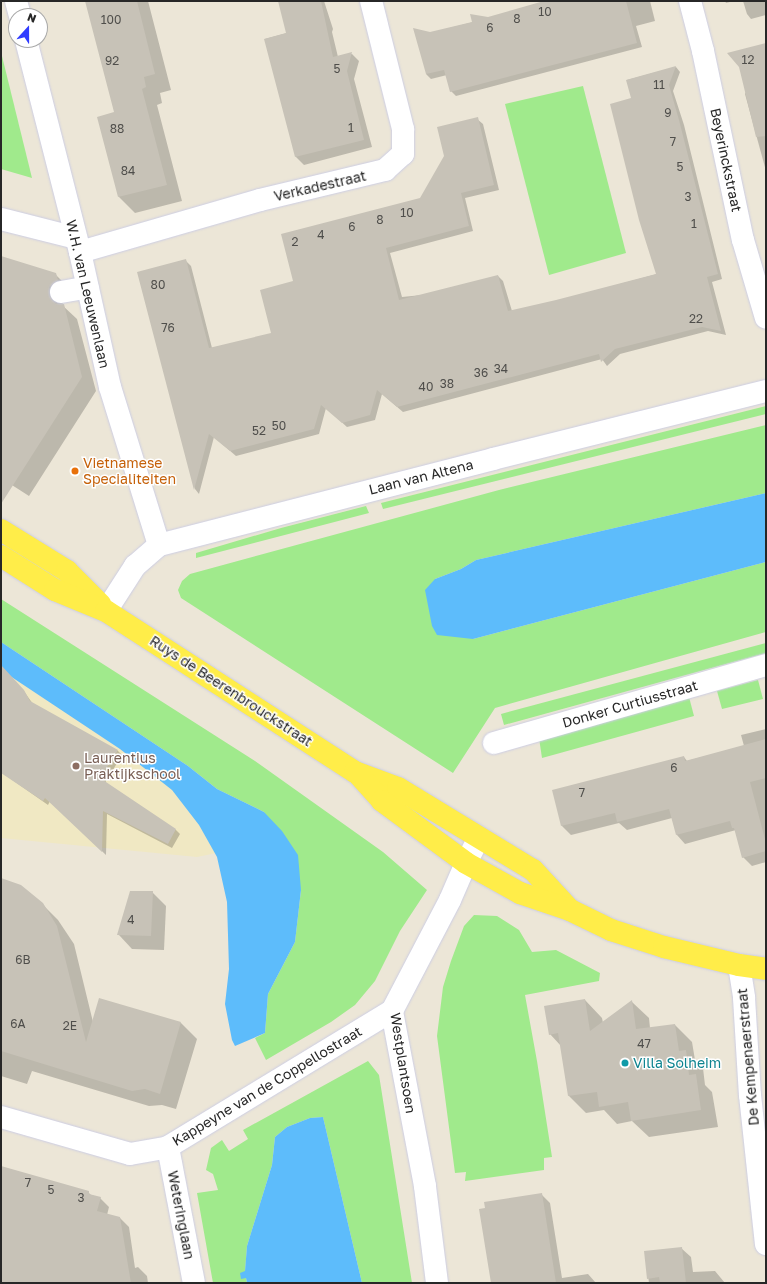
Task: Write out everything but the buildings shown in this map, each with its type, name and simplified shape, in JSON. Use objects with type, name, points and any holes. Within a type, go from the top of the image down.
[{"type":"main road","name":"Ruys de Beerenbrouckstraat","points":[[1,530],[67,571],[106,611]]},
{"type":"main road","name":"Ruys de Beerenbrouckstraat","points":[[1,556],[55,590],[106,611],[355,772],[398,788],[533,870],[570,910]]},
{"type":"main road","name":"Ruys de Beerenbrouckstraat","points":[[355,772],[382,800],[466,863],[520,893],[570,910],[611,930],[664,948],[739,965],[766,969]]},
{"type":"street","name":"Verkadestraat","points":[[78,245],[386,170],[403,154],[403,129],[373,1]]},
{"type":"street","name":"Beyerinckstraat","points":[[690,1],[703,51],[743,240],[766,318]]},
{"type":"street","name":"W.H. van Leeuwenlaan","points":[[28,48],[78,245],[110,386],[159,545]]},
{"type":"street","points":[[1,219],[78,245]]},
{"type":"street","points":[[61,292],[88,287]]},
{"type":"street","name":"Laan van Altena","points":[[106,611],[135,566],[159,545],[493,459],[766,392]]},
{"type":"street","name":"Donker Curtiusstraat","points":[[494,742],[766,665]]},
{"type":"street","name":"Westplantsoen","points":[[437,1283],[425,1186],[392,1011],[450,900],[479,838]]},
{"type":"street","name":"De Kempenaerstraat","points":[[739,965],[744,998],[750,1095],[766,1244]]},
{"type":"street","name":"Kappeyne van de Coppellostraat","points":[[1,1117],[130,1154],[168,1147],[392,1011]]},
{"type":"street","name":"Weteringlaan","points":[[168,1147],[194,1283]]},
{"type":"shaded area","name":"Laurentius Praktijkschool","points":[[1,658],[129,742],[177,795],[221,852],[197,857],[1,838]]},
{"type":"green space","points":[[1,52],[32,178],[1,169]]},
{"type":"green space","points":[[583,86],[626,253],[549,275],[505,104]]},
{"type":"green space","points":[[766,406],[766,414],[383,509],[381,503]]},
{"type":"green space","points":[[766,425],[766,493],[476,560],[461,569],[435,579],[473,639],[766,562],[766,632],[495,708],[453,773],[181,598],[178,590],[182,581],[190,574],[499,490]]},
{"type":"green space","points":[[366,506],[369,513],[196,558],[196,553],[281,528]]},
{"type":"green space","points":[[1,599],[255,761],[383,852],[427,890],[400,931],[375,981],[355,1005],[331,1022],[266,1060],[255,1038],[265,1033],[268,994],[295,942],[301,890],[264,812],[217,789],[188,766],[1,642]]},
{"type":"green space","points":[[766,643],[766,653],[504,725],[501,714]]},
{"type":"green space","points":[[758,680],[763,699],[722,709],[717,691]]},
{"type":"green space","points":[[689,697],[694,716],[542,758],[539,738]]},
{"type":"green space","points":[[474,915],[497,916],[519,930],[532,952],[556,950],[600,973],[599,981],[525,995],[552,1157],[544,1158],[544,1170],[465,1181],[466,1172],[455,1173],[437,1036],[443,987],[464,926]]},
{"type":"green space","points":[[368,1061],[379,1075],[412,1283],[362,1283],[323,1117],[310,1118],[287,1127],[275,1137],[272,1165],[247,1246],[245,1272],[247,1283],[213,1283],[197,1193],[218,1190],[213,1174],[206,1170],[211,1148],[222,1140],[229,1151],[248,1139],[243,1130]]},
{"type":"water","points":[[766,493],[766,562],[473,639],[437,635],[432,626],[425,590],[435,579],[461,569],[476,560]]},
{"type":"water","points":[[1,642],[188,766],[217,789],[264,812],[282,831],[298,855],[301,890],[295,942],[268,994],[265,1033],[235,1046],[232,1040],[225,1004],[229,969],[227,902],[217,857],[199,825],[172,790],[120,749],[1,670]]},
{"type":"water","points":[[323,1117],[362,1283],[247,1283],[246,1278],[241,1279],[240,1273],[245,1271],[247,1246],[272,1165],[275,1137],[287,1127],[310,1118]]},
{"type":"place","name":"Vietnamese Specialiteiten","points":[[75,471]]},
{"type":"place","name":"Laurentius Praktijkschool","points":[[76,766]]},
{"type":"place","name":"Villa Solheim","points":[[625,1063]]}]
